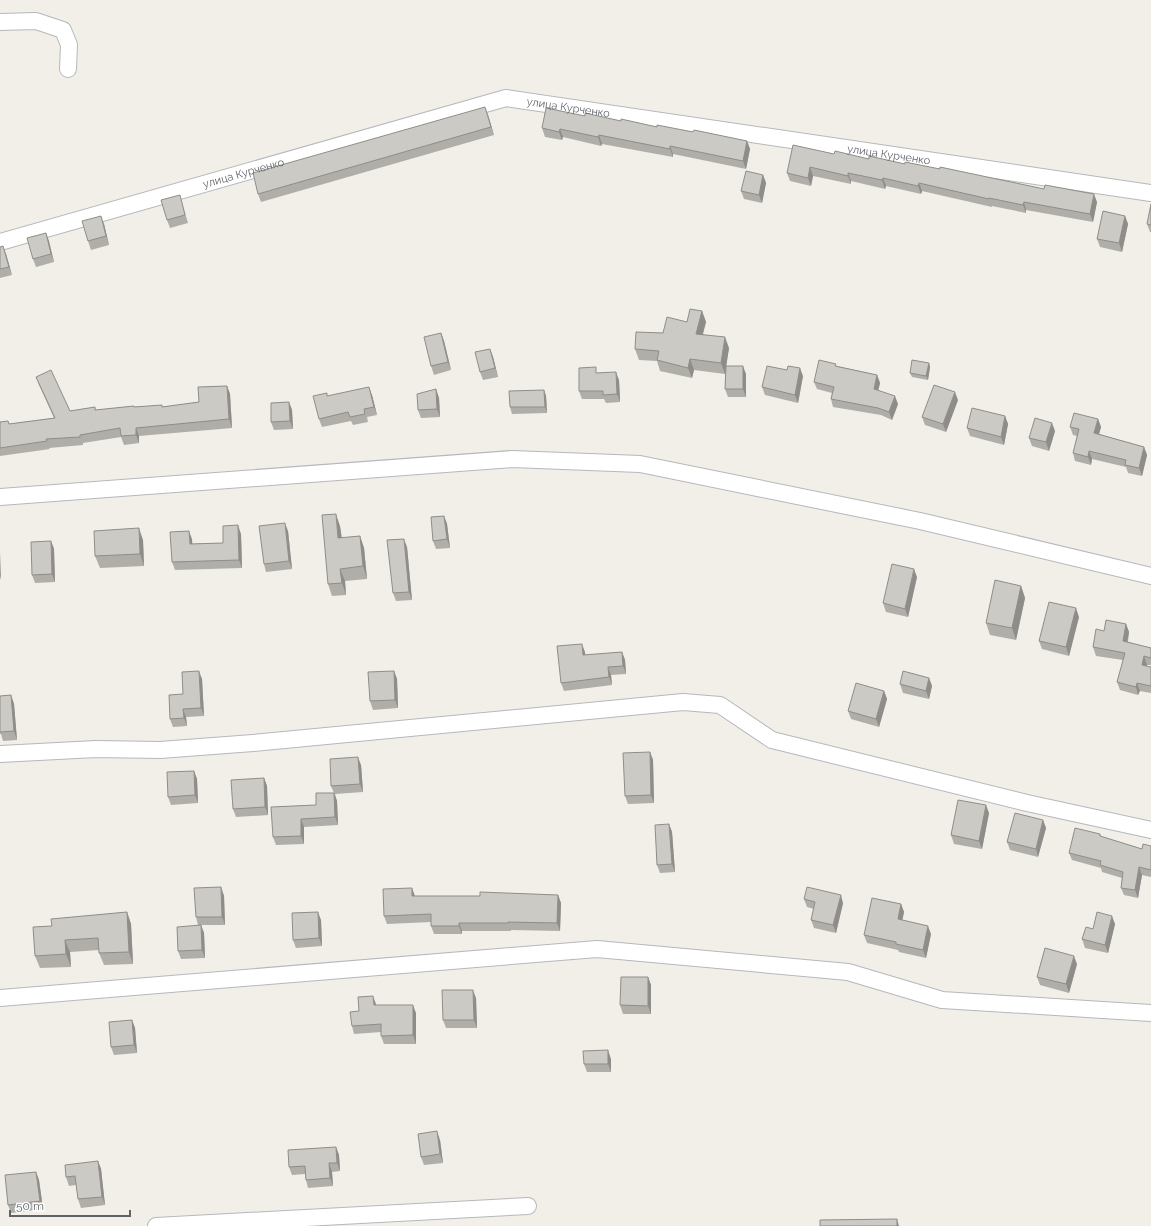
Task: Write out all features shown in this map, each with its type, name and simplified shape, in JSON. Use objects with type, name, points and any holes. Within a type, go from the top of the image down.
[{"type":"street","points":[[0,22],[36,21],[63,30],[69,45],[68,69]]},
{"type":"street","name":"улица Курченко","points":[[0,242],[506,98],[1151,193]]},
{"type":"street","points":[[0,497],[512,459],[640,464],[920,521],[1151,576]]},
{"type":"street","points":[[0,754],[96,749],[160,750],[253,743],[684,702],[720,705],[772,740],[1027,803],[1151,830]]},
{"type":"street","points":[[0,998],[597,949],[848,972],[942,1000],[1151,1013]]},
{"type":"street","points":[[156,1226],[528,1206]]},
{"type":"building","points":[[485,107],[491,127],[258,194],[253,173]]},
{"type":"building","points":[[546,108],[585,116],[585,113],[621,121],[621,119],[657,127],[657,125],[693,132],[694,130],[747,141],[743,161],[670,146],[670,149],[599,135],[598,137],[560,129],[559,132],[542,128]]},
{"type":"building","points":[[793,145],[834,154],[835,151],[869,159],[869,156],[905,164],[905,162],[940,169],[940,167],[1044,189],[1045,185],[1094,194],[1090,214],[1024,202],[1023,205],[989,199],[919,183],[918,186],[883,178],[882,180],[848,173],[848,176],[810,167],[808,178],[787,173]]},
{"type":"building","points":[[746,171],[763,175],[759,195],[741,191]]},
{"type":"building","points":[[180,195],[185,215],[167,220],[161,200]]},
{"type":"building","points":[[1151,204],[1151,225],[1147,224]]},
{"type":"building","points":[[1103,211],[1125,216],[1119,243],[1097,239]]},
{"type":"building","points":[[101,216],[106,236],[88,241],[82,221]]},
{"type":"building","points":[[46,233],[51,254],[33,259],[27,238]]},
{"type":"building","points":[[3,246],[9,267],[0,269],[0,247]]},
{"type":"building","points":[[690,309],[702,311],[696,334],[725,337],[721,363],[690,359],[688,368],[657,360],[659,351],[635,349],[636,332],[663,333],[667,317],[687,322]]},
{"type":"building","points":[[441,333],[448,362],[431,366],[424,337]]},
{"type":"building","points":[[490,349],[495,368],[480,372],[475,352]]},
{"type":"building","points":[[819,360],[836,364],[835,366],[877,375],[874,389],[895,396],[889,412],[878,408],[831,399],[834,387],[814,382]]},
{"type":"building","points":[[912,360],[929,363],[926,376],[910,373]]},
{"type":"building","points":[[726,366],[743,366],[743,389],[725,389]]},
{"type":"building","points":[[767,366],[787,370],[788,366],[800,368],[795,395],[762,387]]},
{"type":"building","points":[[596,367],[596,373],[616,372],[617,394],[603,395],[603,391],[579,391],[579,368]]},
{"type":"building","points":[[51,370],[70,411],[95,407],[95,410],[134,406],[162,405],[162,407],[199,402],[198,387],[227,386],[229,419],[136,428],[136,435],[121,436],[120,428],[80,435],[80,437],[46,439],[47,441],[0,448],[0,422],[8,421],[9,424],[55,418],[36,377]]},
{"type":"building","points":[[934,385],[955,392],[943,424],[922,417]]},
{"type":"building","points":[[369,387],[374,407],[364,409],[365,414],[350,417],[348,412],[319,419],[313,396],[327,393],[327,396]]},
{"type":"building","points":[[436,389],[437,409],[418,410],[417,394]]},
{"type":"building","points":[[544,390],[545,407],[510,407],[509,391]]},
{"type":"building","points":[[289,402],[290,421],[271,422],[271,403]]},
{"type":"building","points":[[972,408],[1005,416],[1001,437],[967,428]]},
{"type":"building","points":[[1074,413],[1098,419],[1094,433],[1144,447],[1139,468],[1125,465],[1126,460],[1089,451],[1088,457],[1073,453],[1079,429],[1070,427]]},
{"type":"building","points":[[1035,418],[1052,423],[1046,442],[1029,438]]},
{"type":"building","points":[[336,514],[338,538],[360,536],[363,566],[340,569],[342,583],[328,584],[322,515]]},
{"type":"building","points":[[444,516],[447,539],[433,541],[431,517]]},
{"type":"building","points":[[285,523],[289,561],[264,564],[259,526]]},
{"type":"building","points":[[238,525],[239,560],[172,562],[170,532],[189,531],[190,544],[223,543],[223,526]]},
{"type":"building","points":[[139,528],[140,554],[95,556],[94,531]]},
{"type":"building","points":[[404,539],[409,592],[393,593],[387,540]]},
{"type":"building","points":[[51,541],[52,574],[32,575],[31,542]]},
{"type":"building","points":[[892,564],[914,569],[905,609],[883,603]]},
{"type":"building","points":[[995,580],[1021,586],[1012,628],[986,623]]},
{"type":"building","points":[[1049,602],[1076,608],[1066,647],[1039,641]]},
{"type":"building","points":[[1106,620],[1126,624],[1123,641],[1151,648],[1151,658],[1144,656],[1142,665],[1151,667],[1151,686],[1137,683],[1136,687],[1117,682],[1125,653],[1093,647],[1096,629],[1104,631]]},
{"type":"building","points":[[582,644],[583,655],[622,652],[623,666],[608,667],[609,677],[561,683],[557,646]]},
{"type":"building","points":[[199,671],[201,708],[183,709],[184,718],[170,719],[169,695],[183,694],[182,672]]},
{"type":"building","points":[[394,671],[395,700],[370,701],[368,672]]},
{"type":"building","points":[[903,671],[929,678],[926,691],[900,684]]},
{"type":"building","points":[[856,683],[884,691],[876,719],[848,711]]},
{"type":"building","points":[[11,695],[14,731],[0,732],[0,696]]},
{"type":"building","points":[[650,752],[651,795],[625,796],[623,753]]},
{"type":"building","points":[[358,757],[360,784],[331,786],[330,759]]},
{"type":"building","points":[[194,771],[195,795],[168,797],[167,772]]},
{"type":"building","points":[[264,778],[265,807],[233,809],[231,780]]},
{"type":"building","points":[[316,793],[334,793],[335,817],[301,819],[301,836],[273,837],[271,807],[316,805]]},
{"type":"building","points":[[958,800],[986,805],[979,841],[951,835]]},
{"type":"building","points":[[1015,813],[1043,820],[1036,849],[1007,842]]},
{"type":"building","points":[[669,824],[672,864],[657,865],[655,825]]},
{"type":"building","points":[[1075,828],[1100,834],[1100,836],[1142,849],[1143,844],[1151,846],[1151,870],[1139,867],[1135,890],[1121,888],[1123,872],[1100,865],[1101,861],[1069,853]]},
{"type":"building","points":[[221,887],[222,917],[196,917],[194,888]]},
{"type":"building","points":[[807,887],[841,895],[833,925],[811,920],[815,902],[804,899]]},
{"type":"building","points":[[412,888],[412,896],[480,896],[480,892],[558,895],[557,923],[459,923],[459,926],[431,926],[431,914],[384,916],[383,889]]},
{"type":"building","points":[[872,898],[901,904],[898,919],[928,926],[923,950],[864,935]]},
{"type":"building","points":[[127,912],[129,952],[99,953],[98,938],[65,940],[66,954],[35,956],[33,927],[52,926],[51,919]]},
{"type":"building","points":[[318,912],[319,938],[293,940],[292,913]]},
{"type":"building","points":[[1097,912],[1112,916],[1105,945],[1082,939],[1086,927],[1093,929]]},
{"type":"building","points":[[201,925],[202,950],[178,951],[177,927]]},
{"type":"building","points":[[1045,948],[1074,956],[1066,984],[1037,977]]},
{"type":"building","points":[[621,977],[648,977],[648,1006],[620,1005]]},
{"type":"building","points":[[442,990],[473,990],[474,1020],[443,1020]]},
{"type":"building","points":[[373,996],[374,1005],[413,1005],[413,1035],[381,1036],[381,1024],[352,1026],[350,1012],[359,1011],[358,997]]},
{"type":"building","points":[[132,1020],[134,1045],[111,1047],[109,1022]]},
{"type":"building","points":[[608,1050],[608,1064],[584,1064],[583,1051]]},
{"type":"building","points":[[437,1131],[440,1154],[421,1157],[418,1134]]},
{"type":"building","points":[[336,1147],[337,1163],[329,1163],[330,1178],[306,1180],[305,1166],[289,1167],[288,1150]]},
{"type":"building","points":[[98,1161],[102,1197],[78,1199],[75,1176],[66,1177],[65,1165]]},
{"type":"building","points":[[36,1172],[40,1201],[8,1205],[5,1175]]},
{"type":"building","points":[[897,1219],[897,1226],[820,1226],[820,1220]]}]
